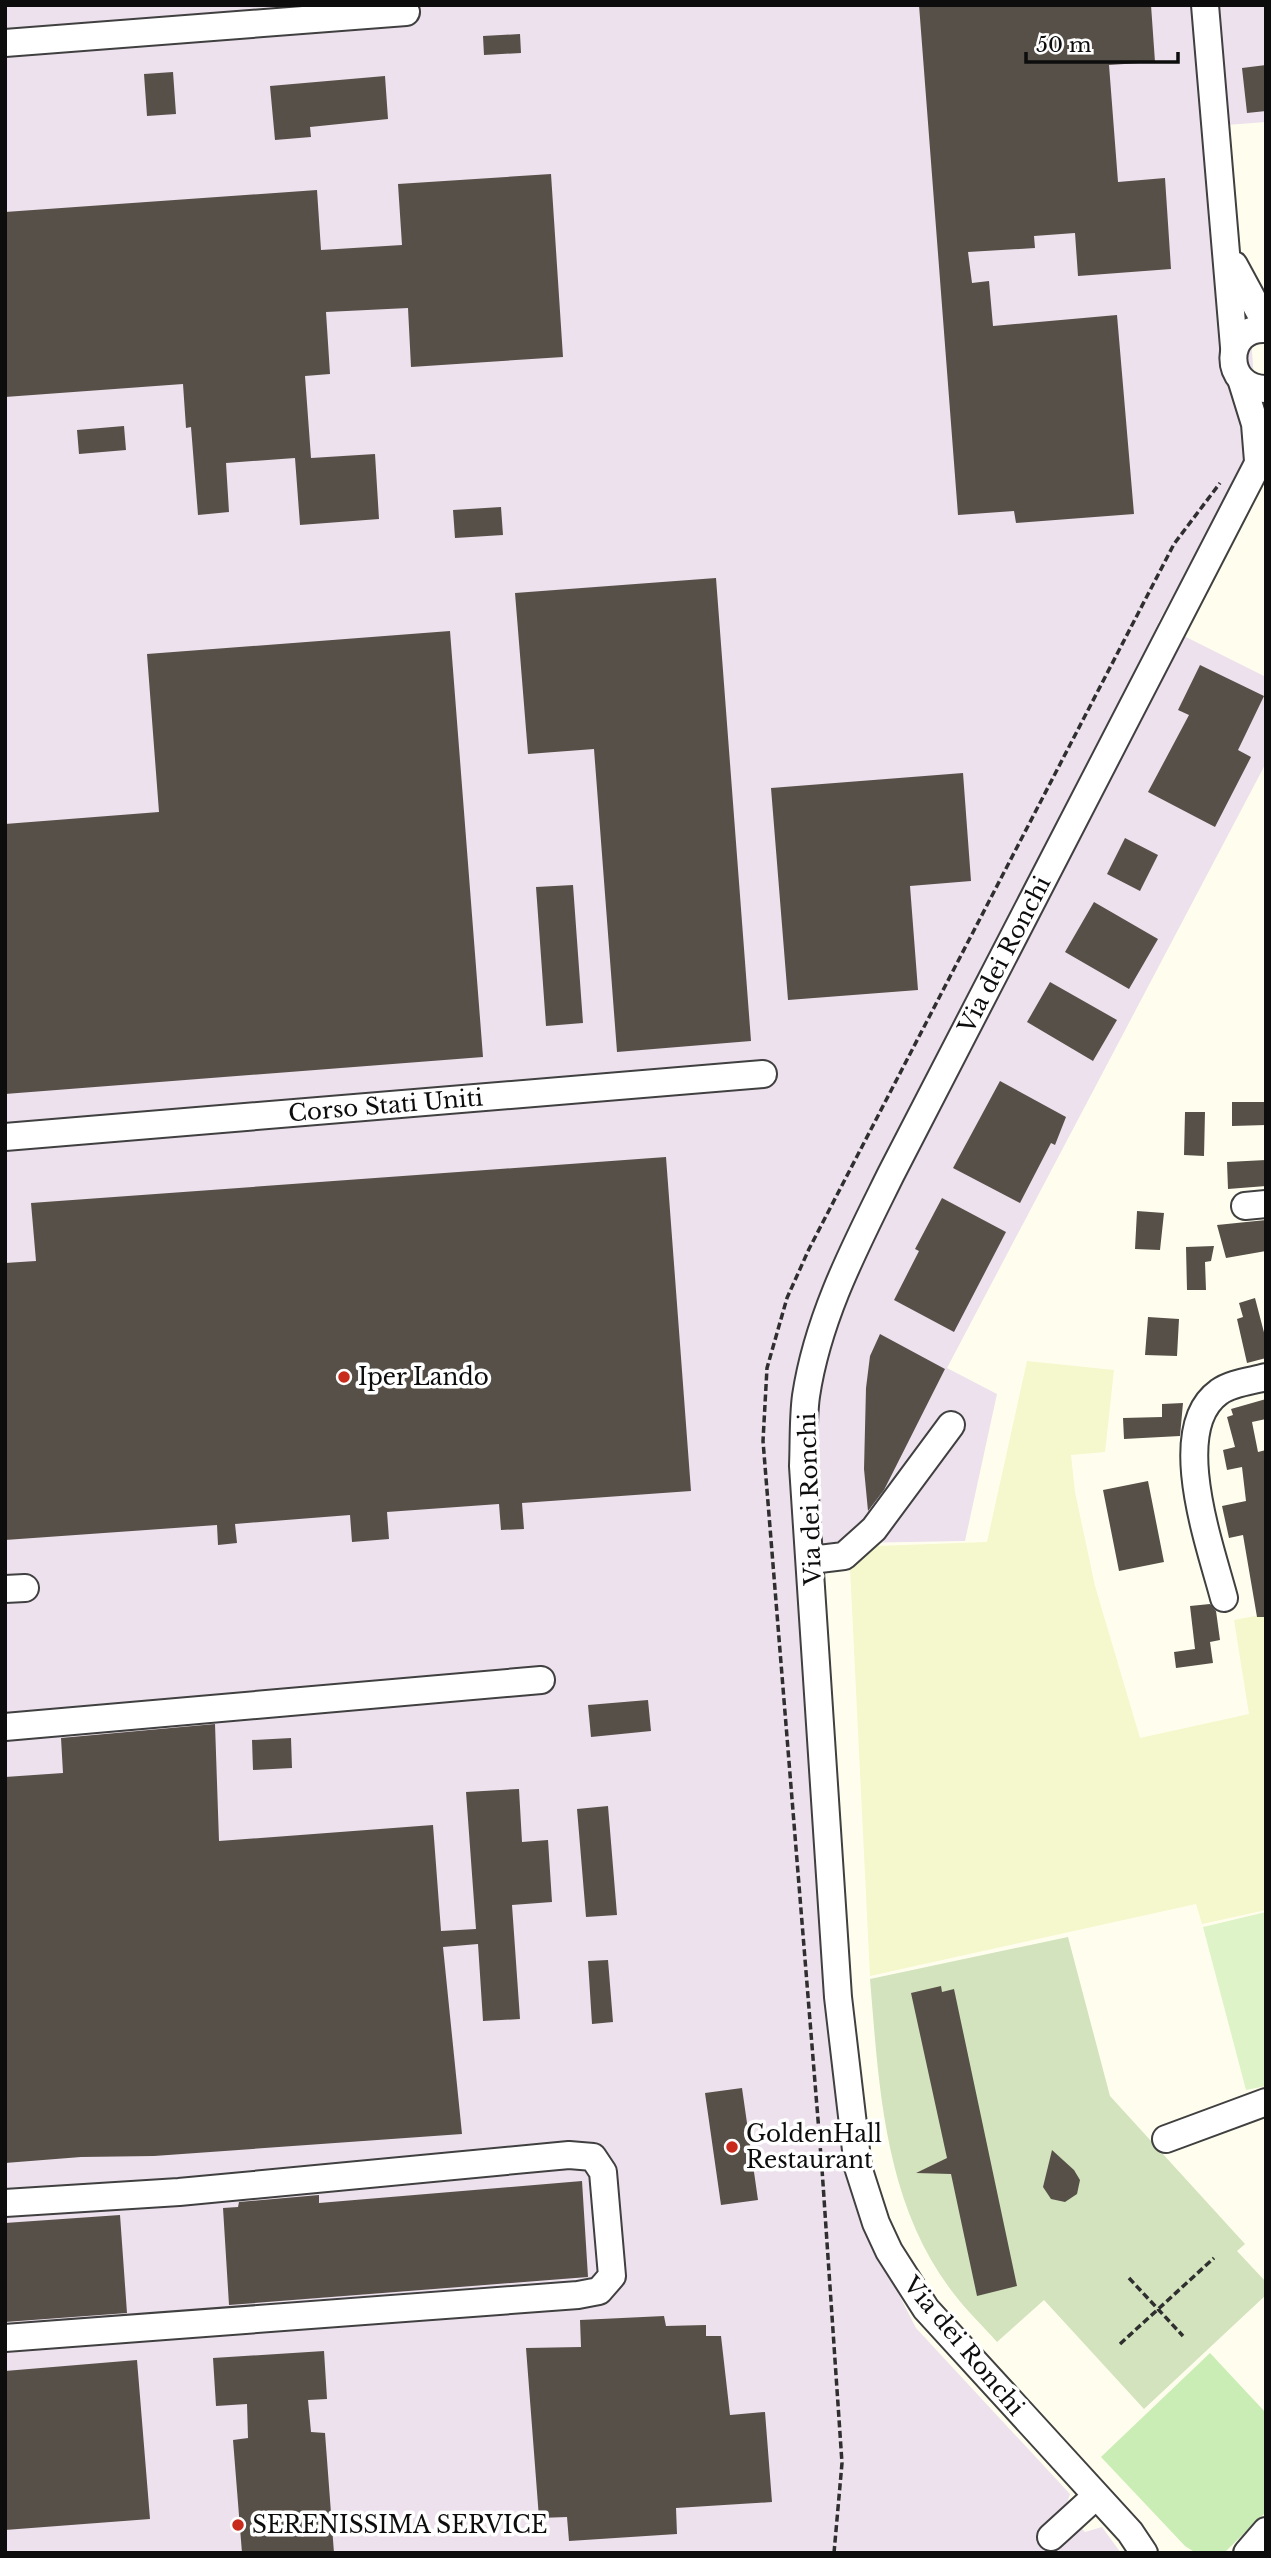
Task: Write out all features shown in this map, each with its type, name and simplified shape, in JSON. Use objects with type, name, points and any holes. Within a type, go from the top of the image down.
[{"type":"street","points":[[318,19],[348,5]]},
{"type":"street","name":"Via dei Ronchi","points":[[1146,2549],[914,2292],[876,2223],[858,2167],[838,1997],[803,1466],[806,1396],[823,1324],[842,1274],[1262,454],[1255,424],[1254,385],[1233,366],[1234,347],[1205,5]]},
{"type":"street","points":[[5,43],[208,16],[318,19],[406,12]]},
{"type":"street","points":[[1225,244],[1248,295],[1266,324]]},
{"type":"street","points":[[1234,347],[1245,334],[1266,329]]},
{"type":"street","name":"Corso Stati Uniti","points":[[5,1136],[763,1074]]},
{"type":"street","points":[[1224,1598],[1201,1514],[1194,1454],[1196,1430],[1206,1404],[1221,1391],[1266,1377]]},
{"type":"street","points":[[811,1560],[844,1556],[874,1529],[951,1425]]},
{"type":"street","points":[[5,1727],[541,1680]]},
{"type":"street","points":[[1166,2139],[1266,2102]]},
{"type":"street","points":[[5,2203],[179,2192],[569,2155],[593,2157],[603,2172],[612,2276],[599,2291],[578,2295],[5,2338]]},
{"type":"street","points":[[1051,2537],[1096,2496]]},
{"type":"path","points":[[834,2553],[842,2463],[819,2130],[764,1441],[767,1368],[788,1298],[856,1157],[1174,544],[1225,477]]},
{"type":"path","points":[[1120,2344],[1214,2258]]},
{"type":"path","points":[[1129,2278],[1183,2336]]},
{"type":"shaded area","points":[[5,5],[1266,5],[1266,122],[1227,125],[1241,295],[1251,338],[1255,393],[1263,405],[1264,425],[1257,443],[1158,623],[1266,677],[1266,763],[947,1368],[997,1394],[965,1541],[796,1544],[866,2230],[916,2328],[1070,2494],[1065,2509],[1085,2532],[1102,2527],[1121,2553],[5,2553]]},
{"type":"green space","points":[[1027,1361],[1114,1370],[1105,1452],[1071,1455],[1075,1492],[1095,1586],[1140,1738],[1249,1714],[1234,1620],[1266,1614],[1266,1910],[1202,1924],[1196,1904],[870,1976],[849,1547],[987,1542]]},
{"type":"green space","points":[[1266,1912],[1266,2086],[1246,2090],[1203,1927]]},
{"type":"green space","points":[[1068,1937],[1110,2096],[1245,2244],[1237,2251],[1266,2282],[1266,2295],[1144,2409],[1044,2300],[997,2342],[964,2306],[931,2259],[913,2222],[899,2183],[882,2102],[870,1979]]},
{"type":"green space","points":[[1210,2353],[1266,2413],[1266,2512],[1224,2553],[1196,2553],[1185,2546],[1101,2457]]},
{"type":"building","points":[[919,5],[1151,5],[1155,62],[1109,65],[1118,182],[1165,178],[1171,269],[1078,276],[1075,233],[1034,236],[1035,248],[968,252],[972,283],[989,281],[993,326],[1117,315],[1134,514],[1016,523],[1014,511],[958,515]]},
{"type":"building","points":[[520,34],[521,53],[484,55],[483,36]]},
{"type":"building","points":[[1266,65],[1266,111],[1247,113],[1242,68]]},
{"type":"building","points":[[173,72],[176,114],[147,116],[144,74]]},
{"type":"building","points":[[385,76],[388,119],[310,127],[311,137],[275,140],[270,86]]},
{"type":"building","points":[[551,174],[563,357],[411,367],[408,308],[326,312],[330,374],[305,376],[311,458],[375,454],[379,519],[300,525],[295,458],[226,463],[229,512],[198,515],[191,427],[186,428],[183,384],[5,397],[5,212],[317,190],[321,250],[402,245],[398,184]]},
{"type":"building","points":[[124,426],[126,450],[79,454],[77,430]]},
{"type":"building","points":[[501,507],[503,535],[455,538],[453,510]]},
{"type":"building","points":[[716,578],[751,1041],[617,1052],[594,749],[528,754],[515,593]]},
{"type":"building","points":[[450,631],[483,1057],[5,1094],[5,824],[159,812],[147,654]]},
{"type":"building","points":[[1200,665],[1264,696],[1238,750],[1251,757],[1215,827],[1148,792],[1189,715],[1178,710]]},
{"type":"building","points":[[963,773],[971,881],[910,886],[918,990],[788,1000],[771,788]]},
{"type":"building","points":[[1125,838],[1158,855],[1140,891],[1107,874]]},
{"type":"building","points":[[573,885],[583,1023],[546,1026],[536,887]]},
{"type":"building","points":[[1094,902],[1158,939],[1129,989],[1065,952]]},
{"type":"building","points":[[1050,982],[1117,1020],[1093,1061],[1027,1022]]},
{"type":"building","points":[[1000,1081],[1066,1117],[1055,1145],[1051,1143],[1020,1203],[953,1168]]},
{"type":"building","points":[[1232,1102],[1266,1102],[1266,1125],[1232,1126]]},
{"type":"building","points":[[1185,1112],[1205,1112],[1204,1156],[1184,1155]]},
{"type":"building","name":"Iper Lando","points":[[666,1157],[691,1491],[522,1503],[524,1529],[501,1530],[499,1504],[387,1512],[389,1539],[352,1542],[350,1515],[235,1524],[237,1543],[218,1545],[217,1525],[5,1540],[5,1263],[36,1261],[31,1203]]},
{"type":"building","points":[[1266,1160],[1266,1186],[1228,1189],[1227,1162]]},
{"type":"building","points":[[942,1198],[1006,1232],[954,1332],[894,1300],[919,1251],[915,1249]]},
{"type":"building","points":[[1137,1211],[1164,1213],[1160,1250],[1135,1249]]},
{"type":"building","points":[[1266,1220],[1266,1251],[1226,1258],[1217,1225]]},
{"type":"building","points":[[1214,1246],[1211,1261],[1205,1262],[1206,1290],[1187,1290],[1186,1247]]},
{"type":"building","points":[[1255,1298],[1266,1340],[1266,1358],[1247,1363],[1237,1319],[1243,1317],[1239,1303]]},
{"type":"building","points":[[1148,1317],[1179,1319],[1177,1356],[1145,1355]]},
{"type":"building","points":[[880,1334],[945,1369],[884,1490],[868,1511],[864,1469],[866,1388],[870,1356]]},
{"type":"building","points":[[1266,1399],[1266,1419],[1252,1422],[1258,1452],[1266,1450],[1266,1617],[1257,1617],[1243,1535],[1229,1538],[1222,1506],[1246,1501],[1242,1467],[1227,1470],[1223,1450],[1235,1447],[1227,1417],[1233,1415],[1231,1409]]},
{"type":"building","points":[[1183,1403],[1180,1436],[1124,1439],[1123,1418],[1162,1417],[1162,1404]]},
{"type":"building","points":[[1148,1481],[1164,1562],[1119,1571],[1103,1490]]},
{"type":"building","points":[[1210,1604],[1216,1611],[1220,1640],[1210,1642],[1213,1663],[1176,1668],[1174,1652],[1195,1649],[1190,1606]]},
{"type":"building","points":[[648,1700],[651,1731],[591,1737],[588,1705]]},
{"type":"building","points":[[215,1724],[219,1841],[433,1825],[441,1931],[476,1929],[466,1792],[519,1789],[522,1842],[548,1840],[552,1902],[512,1905],[520,2019],[483,2021],[478,1944],[443,1947],[462,2134],[154,2156],[81,2157],[5,2163],[5,1777],[63,1773],[61,1738]]},
{"type":"building","points":[[291,1738],[292,1768],[253,1770],[252,1740]]},
{"type":"building","points":[[608,1806],[617,1915],[586,1917],[577,1809]]},
{"type":"building","points":[[608,1960],[613,2022],[592,2024],[588,1961]]},
{"type":"building","points":[[941,1986],[942,1992],[954,1989],[1017,2286],[977,2296],[951,2174],[916,2173],[947,2158],[911,1993]]},
{"type":"building","name":"GoldenHall Restaurant","points":[[742,2088],[758,2200],[721,2205],[705,2093]]},
{"type":"building","points":[[1052,2150],[1074,2170],[1080,2180],[1077,2194],[1065,2202],[1051,2199],[1043,2187]]},
{"type":"building","points":[[582,2181],[588,2277],[229,2305],[223,2208],[238,2207],[239,2202],[319,2195],[319,2203]]},
{"type":"building","points":[[120,2215],[127,2313],[5,2322],[5,2223]]},
{"type":"building","points":[[664,2316],[666,2326],[706,2325],[706,2336],[721,2336],[730,2415],[765,2412],[772,2502],[676,2508],[677,2534],[569,2541],[567,2517],[539,2518],[526,2348],[581,2347],[580,2320]]},
{"type":"building","points":[[324,2351],[327,2399],[308,2400],[311,2432],[325,2433],[334,2553],[242,2553],[233,2440],[248,2438],[247,2404],[216,2406],[213,2358]]},
{"type":"building","points":[[137,2360],[150,2519],[5,2530],[5,2371]]},
{"type":"place","name":"Iper Lando","points":[[344,1377]]},
{"type":"place","name":"GoldenHall Restaurant","points":[[732,2147]]},
{"type":"place","name":"SERENISSIMA SERVICE","points":[[238,2525]]}]
